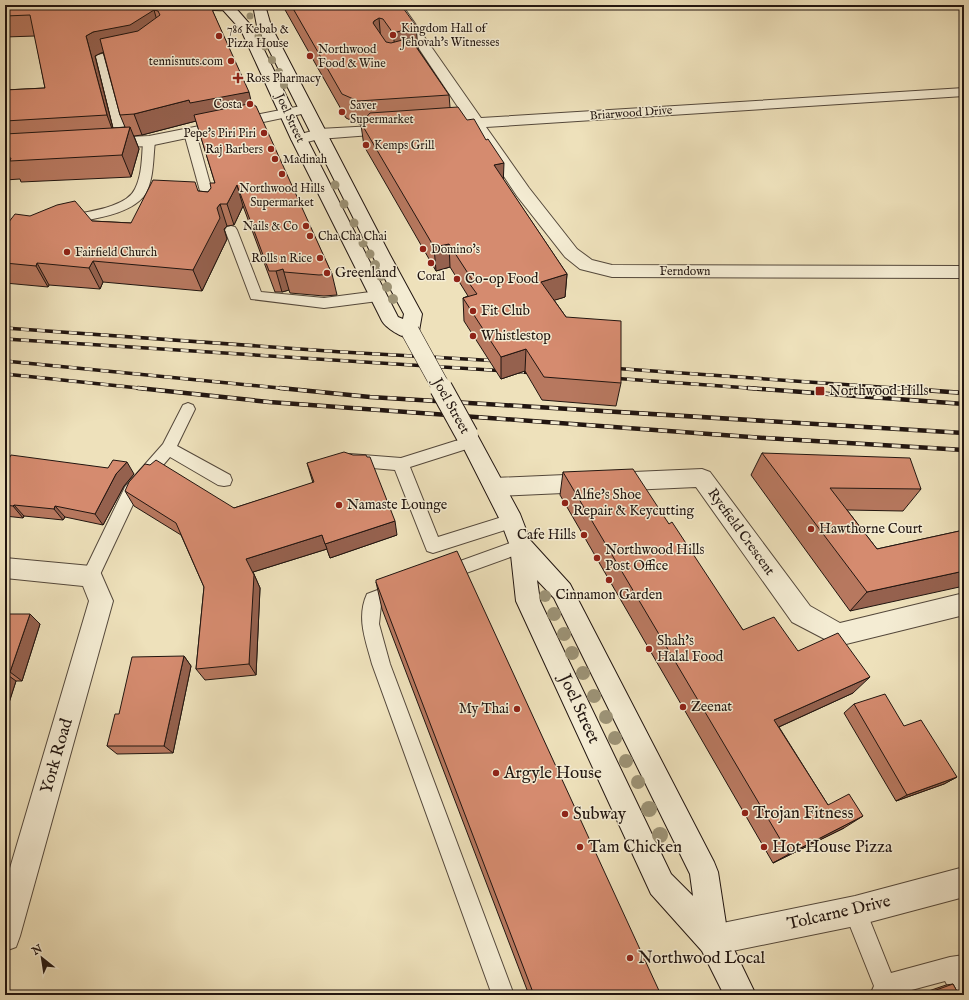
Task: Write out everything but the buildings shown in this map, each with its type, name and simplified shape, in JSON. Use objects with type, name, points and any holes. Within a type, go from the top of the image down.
[{"type":"main road","points":[[202,5],[234,6]]},
{"type":"street","name":"Joel Street","points":[[259,5],[264,26],[413,314],[410,331]]},
{"type":"street","name":"Ferndown","points":[[396,5],[424,54],[477,123],[523,192],[571,253],[586,266],[612,271],[964,272]]},
{"type":"street","name":"Joel Street","points":[[234,6],[391,321],[410,331],[512,521],[521,546],[528,601],[661,884],[713,940],[740,995]]},
{"type":"street","name":"Briarwood Drive","points":[[448,125],[964,92]]},
{"type":"street","points":[[91,144],[149,141],[190,134],[306,109]]},
{"type":"street","points":[[299,138],[319,134],[403,129]]},
{"type":"street","name":"Ryefield Crescent","points":[[495,487],[702,478],[801,614],[838,635],[964,604]]},
{"type":"street","name":"Joel Street","points":[[521,546],[562,591],[704,872],[713,940]]},
{"type":"street","points":[[5,568],[92,576]]},
{"type":"street","name":"York Road","points":[[5,936],[101,601],[92,576]]},
{"type":"street","name":"Tolcarne Drive","points":[[713,940],[855,911],[964,882]]},
{"type":"lane","points":[[123,142],[101,57],[135,50]]},
{"type":"lane","points":[[190,134],[211,210]]},
{"type":"lane","points":[[53,224],[115,209],[127,204],[135,198],[140,192],[149,141]]},
{"type":"lane","points":[[230,230],[256,296],[324,303],[378,296]]},
{"type":"lane","points":[[92,576],[131,492],[168,448],[188,409]]},
{"type":"lane","points":[[349,460],[401,464],[469,439]]},
{"type":"lane","points":[[168,448],[224,480]]},
{"type":"lane","points":[[401,464],[433,546],[512,521]]},
{"type":"lane","points":[[503,995],[381,664],[370,624],[373,600],[521,546]]},
{"type":"lane","points":[[855,911],[883,991],[957,966],[964,993]]},
{"type":"railway","points":[[5,328],[342,352],[500,361]]},
{"type":"railway","points":[[5,339],[537,373]]},
{"type":"railway","points":[[5,361],[290,389]]},
{"type":"railway","points":[[610,368],[902,389]]},
{"type":"railway","points":[[5,374],[148,389]]},
{"type":"railway","points":[[611,378],[762,389]]},
{"type":"railway","points":[[138,388],[269,402],[765,438],[964,450]]},
{"type":"railway","points":[[280,388],[290,389]]},
{"type":"railway","points":[[748,388],[964,404]]},
{"type":"railway","points":[[895,388],[902,389]]},
{"type":"railway","points":[[290,389],[370,397],[964,433]]},
{"type":"railway","points":[[902,389],[909,389]]},
{"type":"railway","points":[[902,389],[964,393]]},
{"type":"place","name":"Kingdom Hall of Jehovah's Witnesses","points":[[393,35]]},
{"type":"place","name":"786 Kebab & Pizza House","points":[[219,36]]},
{"type":"place","name":"Northwood Food & Wine","points":[[310,56]]},
{"type":"place","name":"tennisnuts.com","points":[[231,61]]},
{"type":"place","name":"Ross Pharmacy","points":[[238,78]]},
{"type":"place","name":"Costa","points":[[250,104]]},
{"type":"place","name":"Saver Supermarket","points":[[342,112]]},
{"type":"place","name":"Pepe's Piri Piri","points":[[264,133]]},
{"type":"place","name":"Kemps Grill","points":[[366,145]]},
{"type":"place","name":"Raj Barbers","points":[[271,149]]},
{"type":"place","name":"Madinah","points":[[275,159]]},
{"type":"place","name":"Northwood Hills Supermarket","points":[[282,174]]},
{"type":"place","name":"Nails & Co","points":[[306,226]]},
{"type":"place","name":"Cha Cha Chai","points":[[310,236]]},
{"type":"place","name":"Domino's","points":[[423,249]]},
{"type":"place","name":"Fairfield Church","points":[[67,252]]},
{"type":"place","name":"Rolls n Rice","points":[[320,258]]},
{"type":"place","name":"Coral","points":[[431,263]]},
{"type":"place","name":"Greenland","points":[[327,273]]},
{"type":"place","name":"Co-op Food","points":[[457,279]]},
{"type":"place","name":"Fit Club","points":[[473,311]]},
{"type":"place","name":"Whistlestop","points":[[473,336]]},
{"type":"place","name":"Northwood Hills","points":[[820,391]]},
{"type":"place","name":"Alfie's Shoe Repair & Keycutting","points":[[565,503]]},
{"type":"place","name":"Namaste Lounge","points":[[339,505]]},
{"type":"place","name":"Hawthorne Court","points":[[811,529]]},
{"type":"place","name":"Cafe Hills","points":[[584,535]]},
{"type":"place","name":"Northwood Hills Post Office","points":[[597,558]]},
{"type":"place","name":"Cinnamon Garden","points":[[609,580]]},
{"type":"place","name":"Shah's Halal Food","points":[[649,649]]},
{"type":"place","name":"Zeenat","points":[[683,707]]},
{"type":"place","name":"My Thai","points":[[517,709]]},
{"type":"place","name":"Argyle House","points":[[496,773]]},
{"type":"place","name":"Trojan Fitness","points":[[745,813]]},
{"type":"place","name":"Subway","points":[[565,814]]},
{"type":"place","name":"Tam Chicken","points":[[580,847]]},
{"type":"place","name":"Hot House Pizza","points":[[764,847]]},
{"type":"place","name":"Northwood Local","points":[[630,958]]}]
